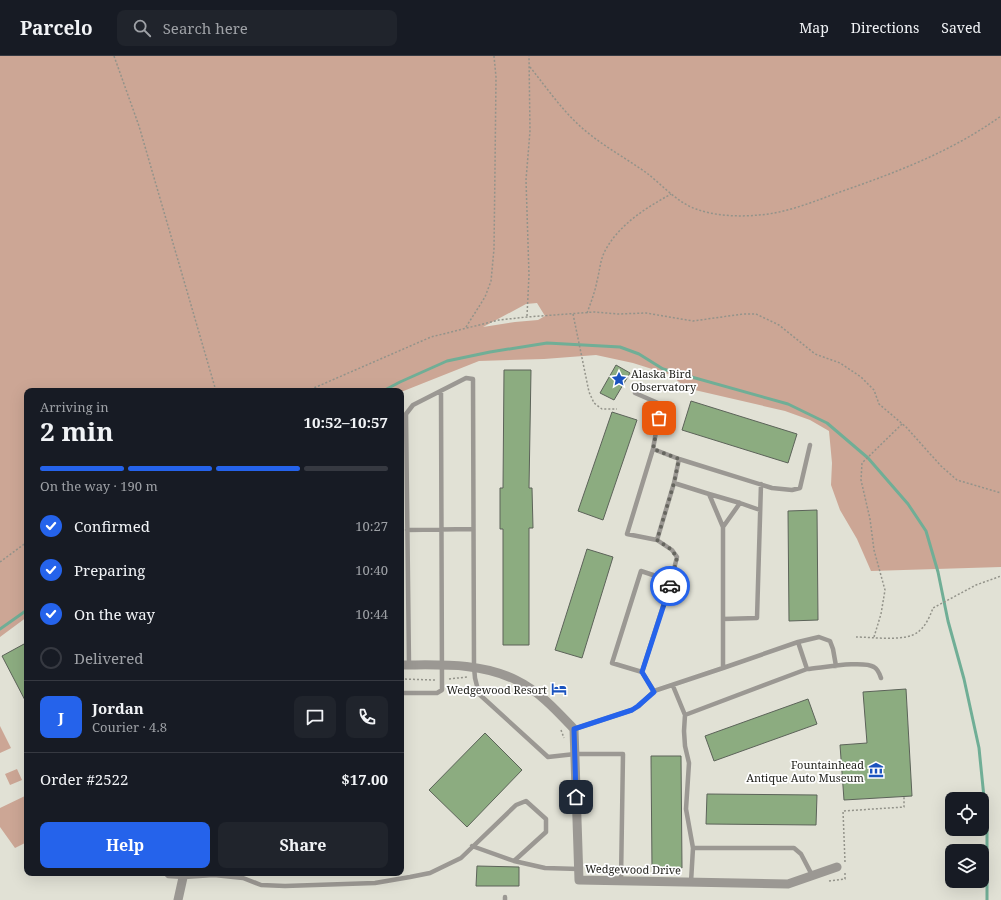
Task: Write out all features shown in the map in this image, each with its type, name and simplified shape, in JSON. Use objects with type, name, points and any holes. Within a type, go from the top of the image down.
[{"type":"street","points":[[405,665],[474,667],[496,672],[517,680],[542,697],[574,729]]},
{"type":"street","name":"Wedgewood Drive","points":[[574,729],[572,754],[579,880],[788,884],[812,875],[842,867]]},
{"type":"street","points":[[178,900],[184,876]]},
{"type":"lane","points":[[405,665],[407,530],[406,414],[412,405],[466,378],[473,379],[474,678],[479,694],[548,757],[572,754],[623,754],[621,880]]},
{"type":"lane","points":[[404,693],[437,693],[442,690],[441,391]]},
{"type":"lane","points":[[635,393],[658,403],[660,409],[653,449],[627,534],[657,540],[672,550],[677,558],[642,672]]},
{"type":"lane","points":[[653,449],[679,459],[772,488],[792,490],[800,488],[810,445]]},
{"type":"lane","points":[[657,540],[674,483],[679,459]]},
{"type":"lane","points":[[674,483],[760,510]]},
{"type":"lane","points":[[723,619],[757,618],[761,484]]},
{"type":"lane","points":[[708,494],[723,527],[723,668]]},
{"type":"lane","points":[[723,527],[740,503]]},
{"type":"lane","points":[[407,530],[473,529]]},
{"type":"lane","points":[[654,692],[642,672],[612,663],[641,571],[671,581]]},
{"type":"lane","points":[[574,729],[632,710],[654,692],[798,642],[819,638],[830,641],[836,666]]},
{"type":"lane","points":[[798,642],[807,669]]},
{"type":"lane","points":[[685,715],[807,669],[857,664],[874,667],[880,673],[881,678]]},
{"type":"lane","points":[[673,686],[685,715],[684,731],[689,763],[686,809],[693,848],[691,882]]},
{"type":"lane","points":[[224,876],[243,878],[261,885],[285,886],[375,883],[430,873],[461,858],[516,805],[526,801],[546,819],[546,832],[514,861]]},
{"type":"lane","points":[[472,846],[514,861],[545,868],[579,869]]},
{"type":"lane","points":[[693,848],[794,848],[801,854],[812,875]]},
{"type":"path","points":[[114,56],[139,126],[215,388]]},
{"type":"path","points":[[466,328],[485,297],[491,281],[494,249],[496,78],[494,56]]},
{"type":"path","points":[[527,316],[529,275],[526,180],[530,131],[529,56]]},
{"type":"path","points":[[530,67],[580,127],[608,148],[648,174],[671,194],[695,209],[718,215],[759,215],[782,211],[818,200],[900,171],[955,145],[1001,116]]},
{"type":"path","points":[[587,313],[606,249],[622,228],[643,210],[671,194]]},
{"type":"path","points":[[314,388],[431,337],[499,320],[527,316],[587,313],[646,313],[693,321],[743,314],[756,314],[779,325],[816,354],[840,364],[861,377],[874,390],[879,404],[902,424],[941,466],[957,480],[1001,493]]},
{"type":"path","points":[[573,314],[581,358],[594,403],[602,409],[617,409]]},
{"type":"path","points":[[874,637],[885,590],[874,550],[870,519],[862,480],[862,463],[902,424]]},
{"type":"path","points":[[0,562],[24,544]]},
{"type":"path","points":[[856,636],[909,637],[919,632],[929,619],[933,608],[976,585],[1001,576]]},
{"type":"path","points":[[404,680],[474,678]]},
{"type":"path","points":[[557,725],[562,731],[572,754]]},
{"type":"path","points":[[830,880],[845,879],[842,867],[843,810],[904,807],[904,797]]},
{"type":"shaded area","points":[[0,56],[1001,56],[1001,567],[871,571],[857,539],[840,510],[831,485],[832,463],[829,431],[810,420],[785,411],[686,388],[671,375],[633,363],[596,355],[544,359],[479,361],[404,391],[404,388],[24,388],[24,619],[0,637]],"holes":[[[537,303],[545,316],[538,320],[515,322],[483,327],[526,304]]]},
{"type":"shaded area","points":[[0,726],[11,748],[0,753]]},
{"type":"shaded area","points":[[17,769],[22,780],[10,785],[5,774]]},
{"type":"shaded area","points":[[24,796],[24,844],[15,848],[0,827],[0,808]]},
{"type":"building","points":[[616,365],[630,373],[614,400],[600,393]]},
{"type":"building","points":[[504,370],[531,370],[529,488],[532,488],[533,528],[529,528],[529,645],[503,645],[503,529],[500,529],[500,488],[503,488]]},
{"type":"building","points":[[691,401],[797,434],[788,463],[682,430]]},
{"type":"building","points":[[612,412],[637,420],[603,520],[578,511]]},
{"type":"building","points":[[817,510],[818,620],[789,621],[788,511]]},
{"type":"building","points":[[587,549],[613,557],[582,658],[555,650]]},
{"type":"building","points":[[24,644],[24,698],[2,656]]},
{"type":"building","name":"Fountainhead Antique Auto Museum","points":[[906,689],[912,796],[844,800],[840,745],[867,743],[863,692]]},
{"type":"building","points":[[808,699],[817,724],[714,761],[705,736]]},
{"type":"building","points":[[485,733],[522,770],[467,827],[429,790]]},
{"type":"building","points":[[651,756],[681,756],[682,868],[652,868]]},
{"type":"building","points":[[707,794],[817,795],[816,825],[706,824]]},
{"type":"building","points":[[477,866],[519,867],[519,886],[476,886]]},
{"type":"waterway","points":[[389,388],[447,361],[490,352],[547,343],[620,347],[639,354],[663,369],[788,404],[827,423],[868,458],[908,504],[926,531],[938,572],[948,621],[964,679],[979,748],[987,827],[987,900]]},
{"type":"waterway","points":[[0,629],[24,612]]},
{"type":"way so far","points":[[659,418],[653,449],[679,459],[674,483],[657,540],[672,550],[677,558],[670,586]]},
{"type":"place","name":"Alaska Bird Observatory","points":[[619,379]]},
{"type":"place","name":"Wedgewood Resort","points":[[559,689]]},
{"type":"place","name":"Fountainhead Antique Auto Museum","points":[[876,770]]},
{"type":"route","points":[[576,797],[574,729],[632,710],[654,692],[642,672],[670,586]]}]
